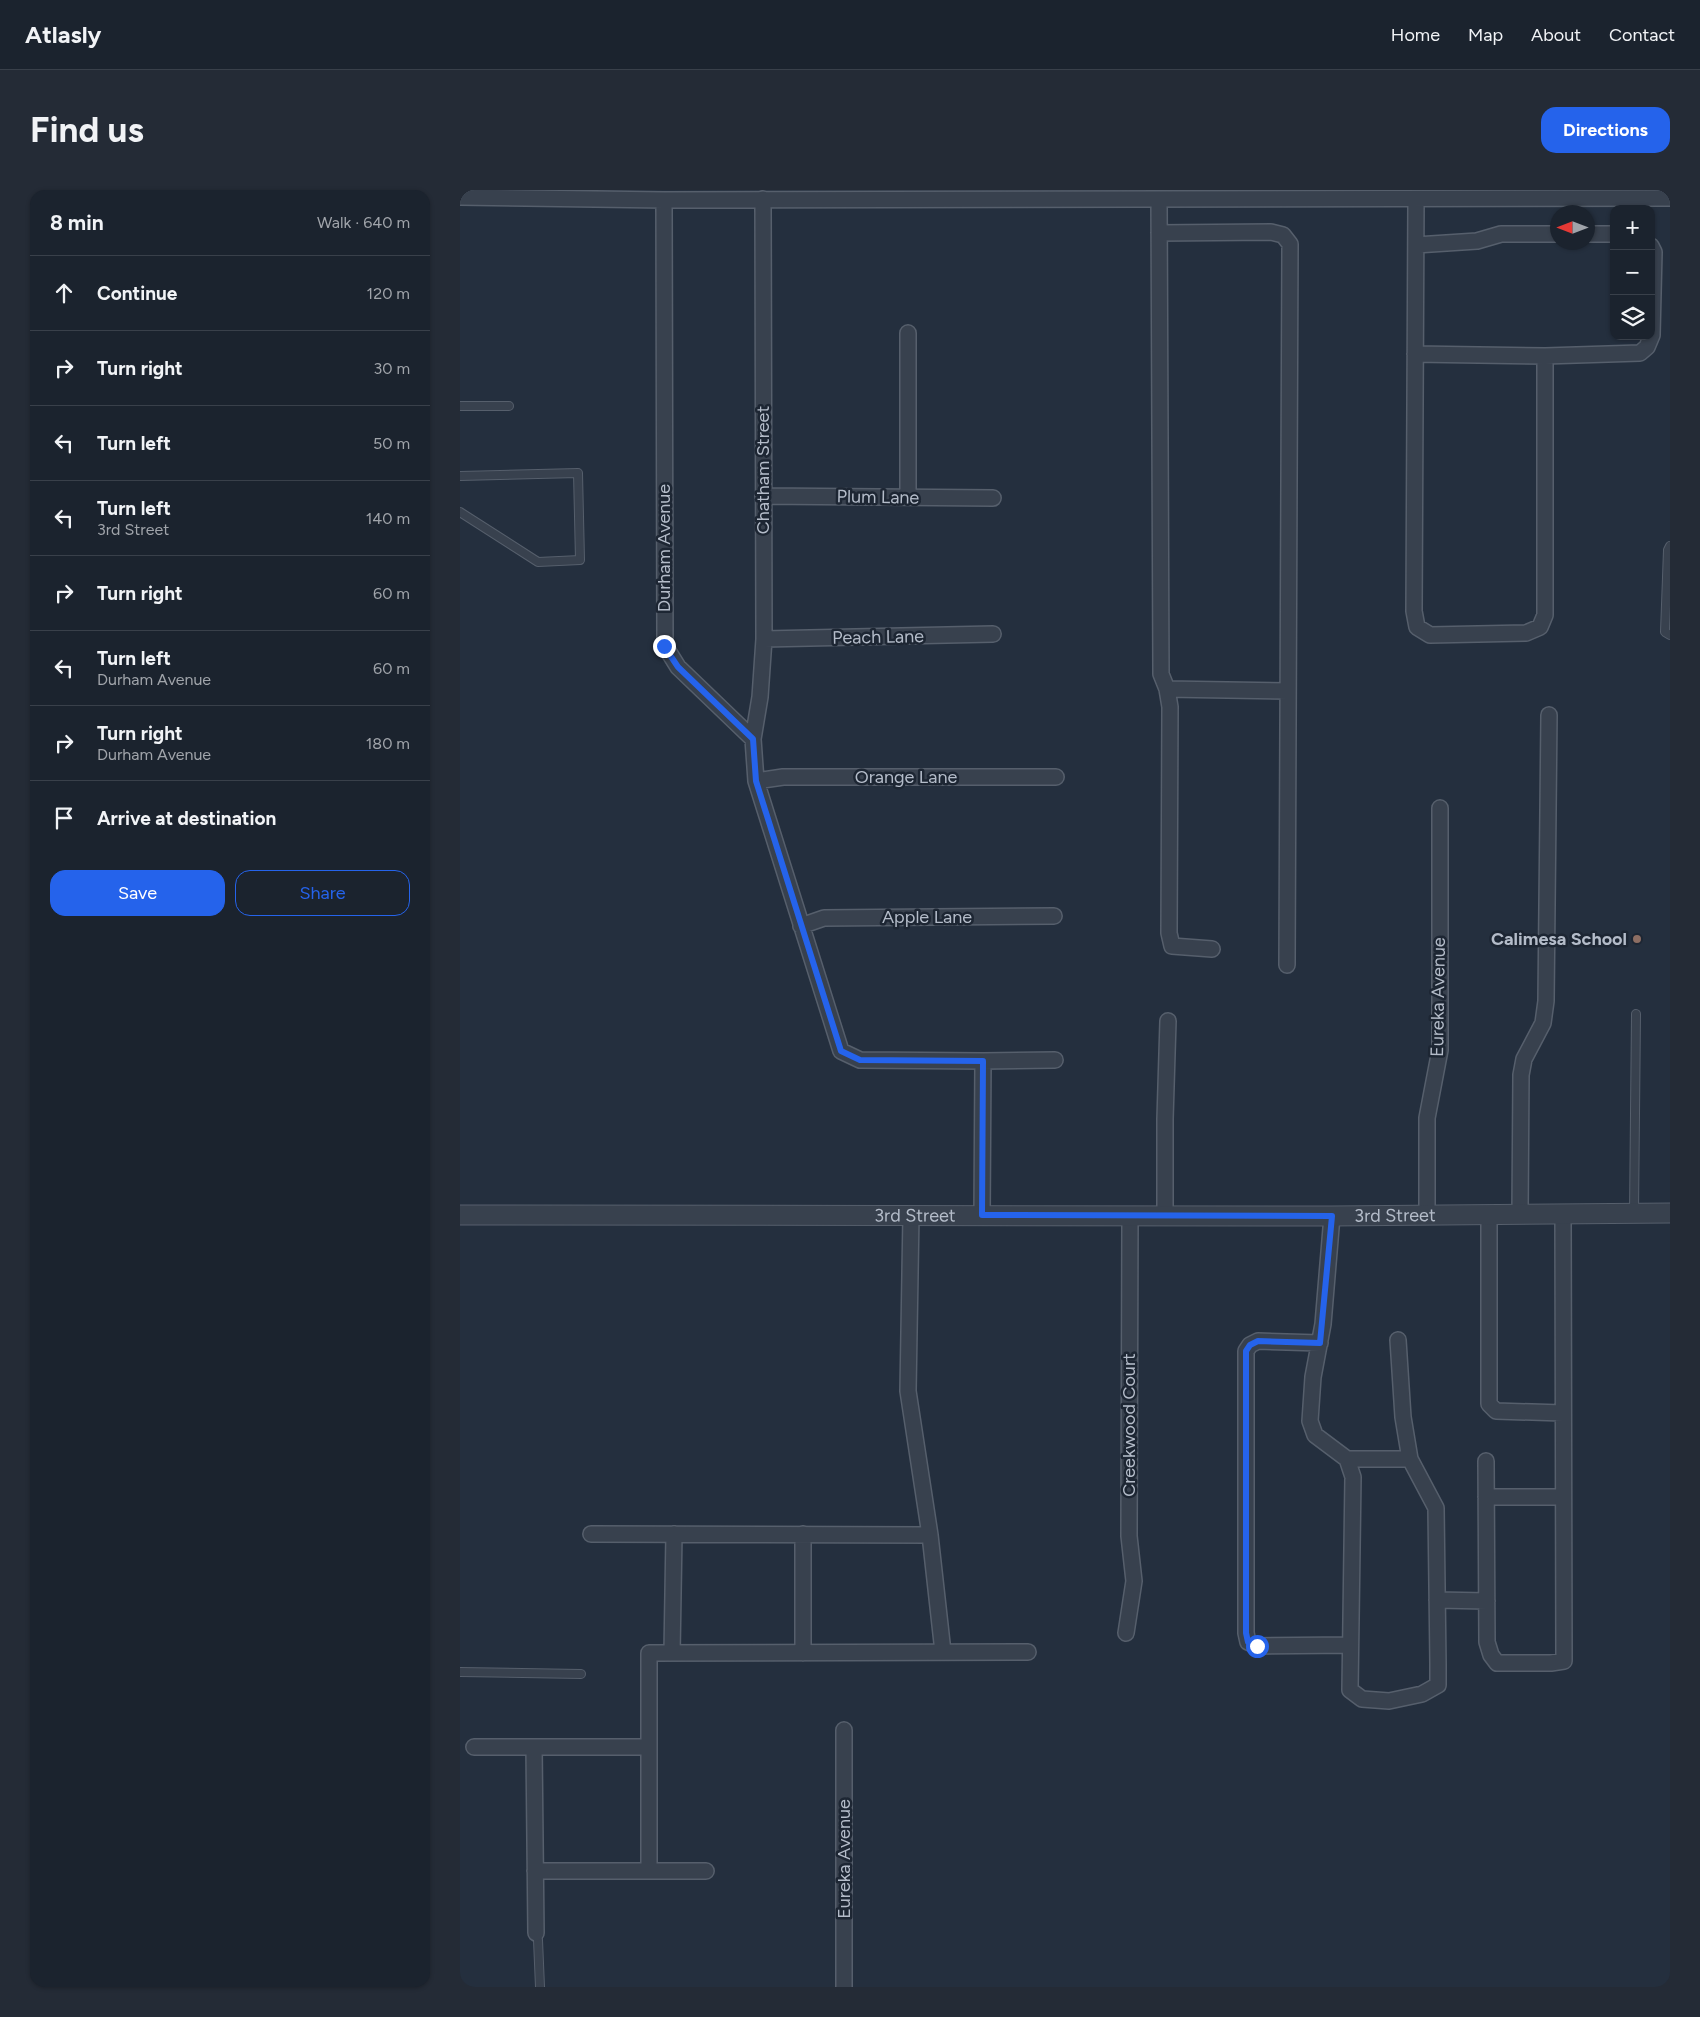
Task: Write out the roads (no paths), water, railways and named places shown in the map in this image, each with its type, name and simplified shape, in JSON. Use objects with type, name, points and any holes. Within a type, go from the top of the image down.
[{"type":"street","points":[[460,197],[664,200],[763,199],[828,195],[1126,195],[1159,200],[1416,200],[1524,194],[1670,198]]},
{"type":"street","name":"Chatham Street","points":[[753,739],[760,697],[764,639],[763,199]]},
{"type":"street","name":"Durham Avenue","points":[[664,200],[664,646],[678,667],[753,739]]},
{"type":"street","points":[[1159,200],[1161,674],[1167,688],[1170,707],[1169,933],[1172,946],[1212,950]]},
{"type":"street","points":[[1416,200],[1414,611],[1417,627],[1430,635],[1526,633],[1540,627],[1545,615],[1545,356]]},
{"type":"street","points":[[1159,233],[1271,232],[1283,235],[1290,244],[1287,965]]},
{"type":"street","points":[[1416,245],[1477,241],[1501,234],[1550,234]]},
{"type":"street","points":[[1595,234],[1610,234]]},
{"type":"street","points":[[1415,354],[1545,356],[1640,353],[1652,335],[1653,250]]},
{"type":"street","points":[[908,333],[908,497]]},
{"type":"street","name":"Plum Lane","points":[[763,496],[992,498]]},
{"type":"street","name":"Peach Lane","points":[[764,639],[992,634]]},
{"type":"street","points":[[1167,688],[1288,691]]},
{"type":"street","points":[[1520,1214],[1521,1075],[1524,1059],[1543,1023],[1546,1001],[1550,715]]},
{"type":"street","points":[[753,739],[756,781],[841,1051],[860,1060],[1055,1060]]},
{"type":"street","name":"Orange Lane","points":[[756,781],[783,777],[1056,777]]},
{"type":"street","name":"Eureka Avenue","points":[[1427,1215],[1427,1118],[1440,1050],[1440,808]]},
{"type":"street","name":"Apple Lane","points":[[801,926],[824,918],[1054,916]]},
{"type":"street","points":[[1165,1215],[1168,1020]]},
{"type":"street","points":[[982,1215],[983,1061]]},
{"type":"street","name":"3rd Street","points":[[460,1215],[1332,1216],[1670,1213]]},
{"type":"street","points":[[1486,1461],[1487,1642],[1490,1656],[1497,1663],[1551,1663],[1564,1661],[1564,1214]]},
{"type":"street","points":[[911,1215],[908,1391],[930,1535],[943,1652]]},
{"type":"street","name":"Creekwood Court","points":[[1126,1633],[1134,1581],[1129,1536],[1130,1215]]},
{"type":"street","points":[[1489,1215],[1489,1404],[1496,1411],[1563,1413]]},
{"type":"street","points":[[1332,1216],[1320,1343],[1313,1377],[1310,1421],[1316,1435],[1348,1460],[1410,1460]]},
{"type":"street","points":[[1348,1460],[1352,1478],[1350,1690],[1362,1699],[1389,1701],[1422,1694],[1438,1685],[1436,1508],[1429,1491],[1410,1460],[1403,1417],[1398,1340]]},
{"type":"street","points":[[1320,1343],[1258,1341],[1250,1345],[1246,1351],[1246,1633],[1248,1642],[1257,1646],[1350,1645]]},
{"type":"street","points":[[1486,1497],[1564,1497]]},
{"type":"street","points":[[591,1534],[930,1535]]},
{"type":"street","points":[[672,1653],[674,1534]]},
{"type":"street","points":[[803,1534],[803,1653]]},
{"type":"street","points":[[1437,1600],[1487,1601]]},
{"type":"street","points":[[649,1871],[649,1653],[1028,1652]]},
{"type":"street","name":"Eureka Avenue","points":[[844,1730],[844,1987]]},
{"type":"street","points":[[474,1747],[649,1747]]},
{"type":"street","points":[[534,1747],[536,1933]]},
{"type":"street","points":[[536,1871],[706,1871]]},
{"type":"lane","points":[[460,406],[509,406]]},
{"type":"lane","points":[[460,476],[578,473],[580,560],[538,562],[460,512]]},
{"type":"lane","points":[[1670,546],[1668,550],[1665,632],[1670,635]]},
{"type":"lane","points":[[1634,1214],[1636,1014]]},
{"type":"lane","points":[[460,1672],[581,1674]]},
{"type":"lane","points":[[536,1933],[540,1987]]},
{"type":"place","name":"Calimesa School","points":[[1637,939]]}]
